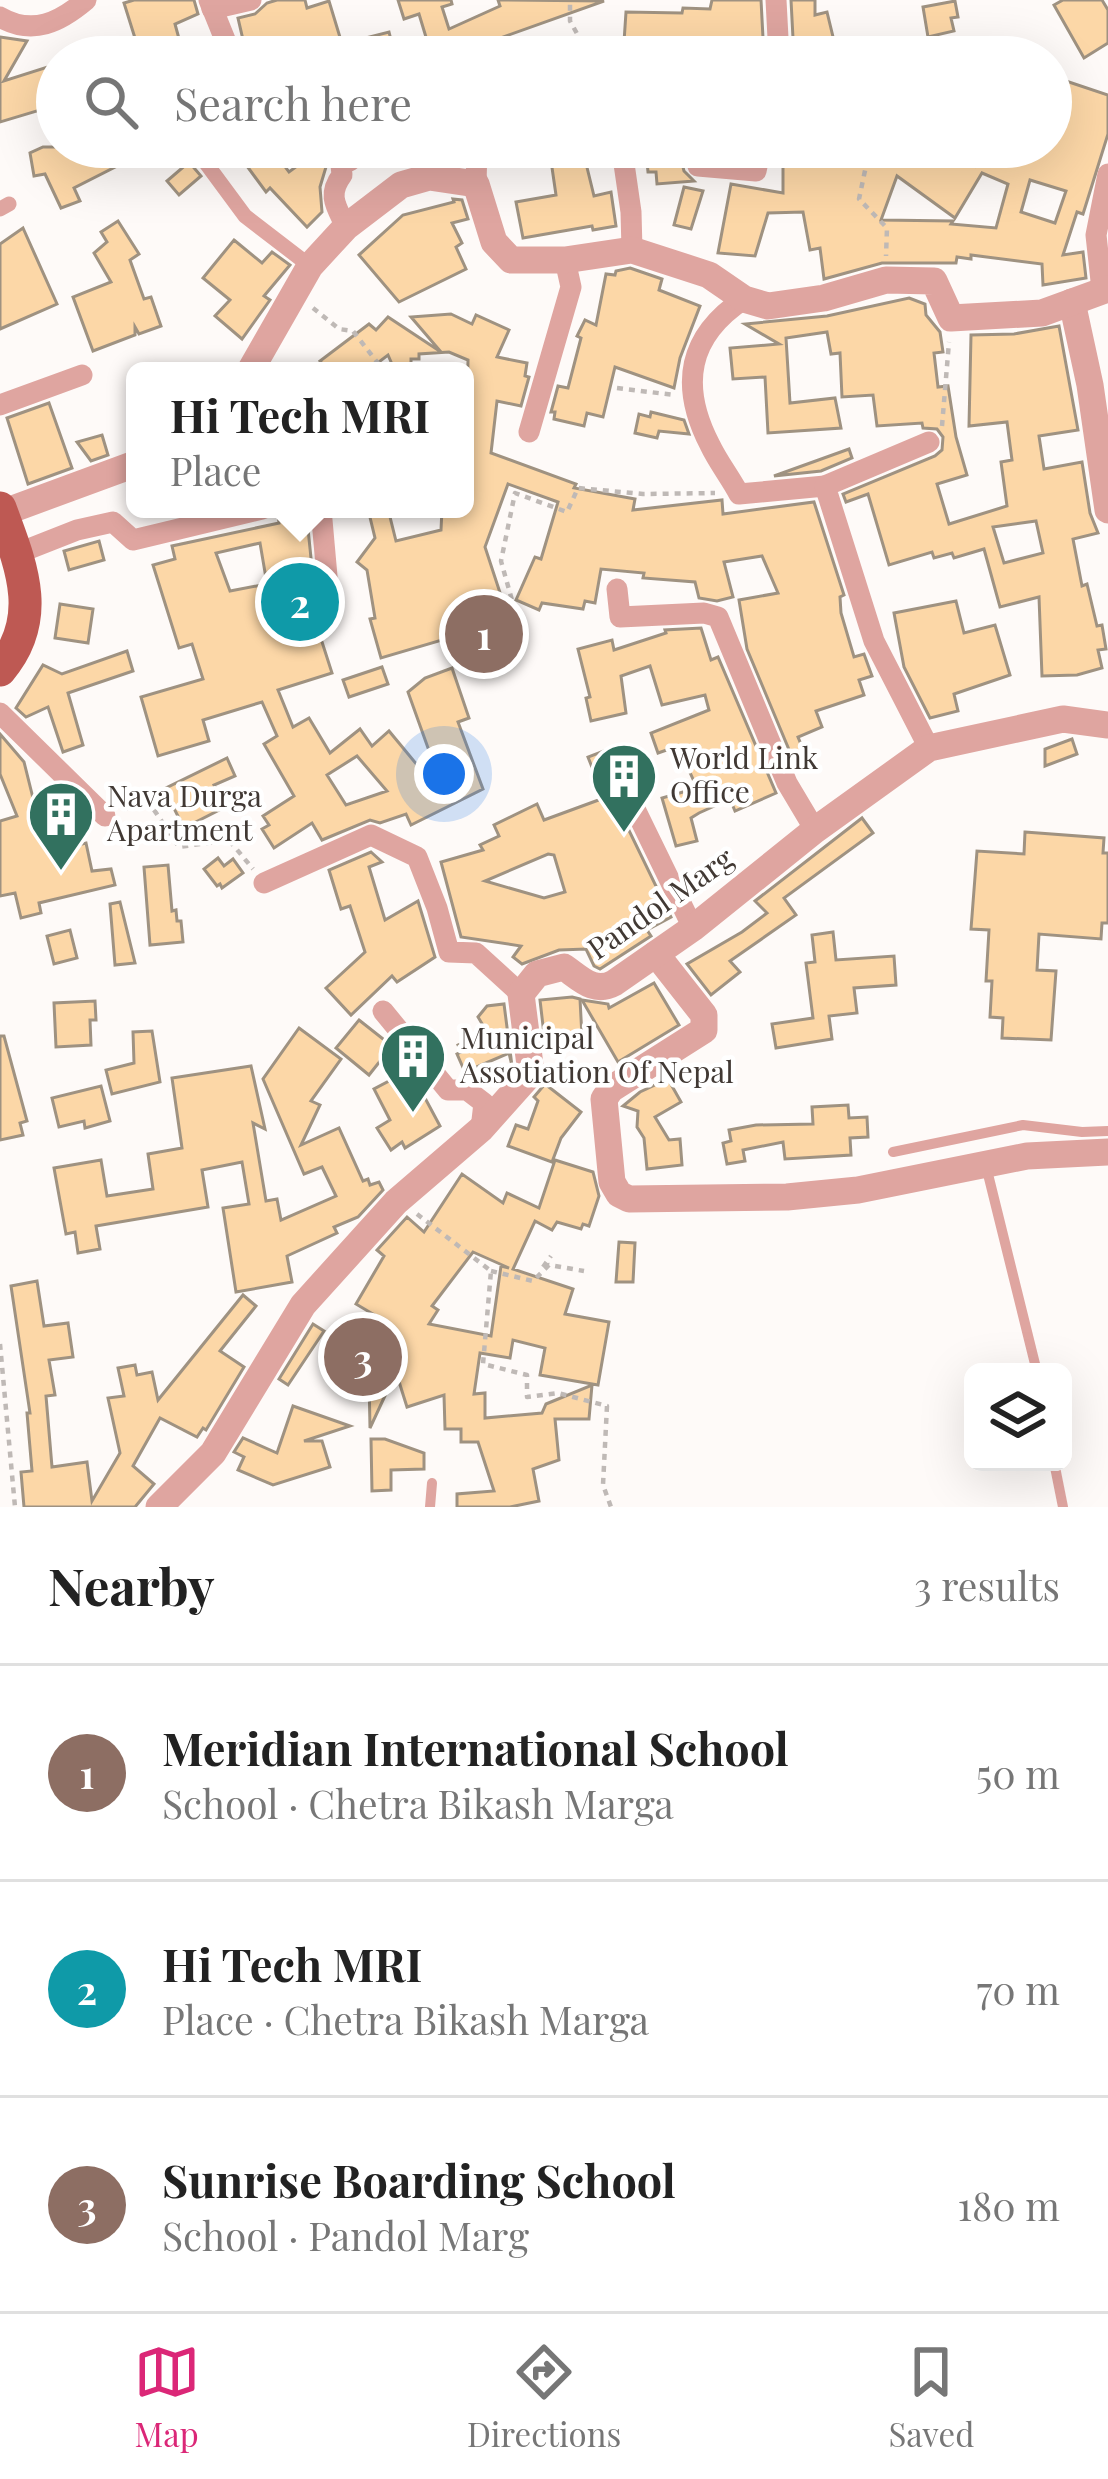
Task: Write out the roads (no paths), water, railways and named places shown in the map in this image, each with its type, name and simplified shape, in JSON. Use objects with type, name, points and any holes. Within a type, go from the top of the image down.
[{"type":"main road","points":[[0,670],[18,645],[27,609],[26,583],[1,510]]},
{"type":"street","points":[[0,17],[28,26],[52,24],[86,0]]},
{"type":"street","points":[[226,36],[211,4],[250,0]]},
{"type":"street","points":[[776,0],[778,36]]},
{"type":"street","points":[[210,168],[245,216],[310,266]]},
{"type":"street","points":[[341,168],[332,196],[346,227]]},
{"type":"street","points":[[476,168],[476,184],[502,254],[512,260],[565,260],[632,250],[709,275],[744,298],[768,305],[806,301],[886,280],[934,281],[951,318],[1042,313],[1105,289],[1096,235],[1108,174]]},
{"type":"street","points":[[625,168],[632,250]]},
{"type":"street","points":[[721,168],[757,168]]},
{"type":"street","points":[[255,362],[310,266],[346,227],[401,185],[429,177],[476,184]]},
{"type":"street","points":[[529,432],[571,287],[565,260]]},
{"type":"street","points":[[744,298],[716,317],[697,346],[692,398],[710,447],[739,494],[825,487],[929,442]]},
{"type":"street","points":[[1072,302],[1108,510]]},
{"type":"street","points":[[0,405],[82,375]]},
{"type":"street","points":[[1,510],[126,467]]},
{"type":"street","points":[[825,487],[874,641],[929,748]]},
{"type":"street","points":[[16,554],[77,530],[113,522],[133,540],[225,518]]},
{"type":"street","points":[[322,518],[330,610]]},
{"type":"street","points":[[617,589],[620,617],[704,613],[718,617],[787,782],[815,830]]},
{"type":"street","points":[[0,713],[105,815]]},
{"type":"street","name":"Pandol Marg","points":[[521,994],[537,974],[554,967],[564,967],[594,987],[604,988],[693,928],[815,830],[929,748],[1063,719],[1108,725]]},
{"type":"street","points":[[634,809],[693,928]]},
{"type":"street","points":[[159,1507],[212,1454],[303,1305],[396,1202],[481,1129],[532,1073],[521,994],[476,953],[449,952],[417,856],[371,835],[264,883]]},
{"type":"street","points":[[656,954],[706,1023],[704,1030],[611,1089],[604,1099],[612,1182],[629,1199],[787,1197],[900,1183],[1027,1156],[1108,1152]]},
{"type":"street","points":[[383,1011],[448,1090],[467,1090],[484,1103],[481,1129]]},
{"type":"lane","points":[[893,1152],[1023,1125],[1108,1131]]},
{"type":"lane","points":[[985,1163],[1035,1363]]},
{"type":"lane","points":[[1056,1471],[1063,1507]]},
{"type":"lane","points":[[430,1507],[432,1483]]},
{"type":"place","name":"Hi Tech MRI","points":[[300,602]]},
{"type":"place","name":"Meridian International School","points":[[484,634]]},
{"type":"place","name":"World Link Office","points":[[624,835]]},
{"type":"place","name":"Nava Durga Apartment","points":[[61,873]]},
{"type":"place","name":"Municipal Assotiation Of Nepal","points":[[413,1115]]},
{"type":"place","name":"Sunrise Boarding School","points":[[363,1357]]}]
